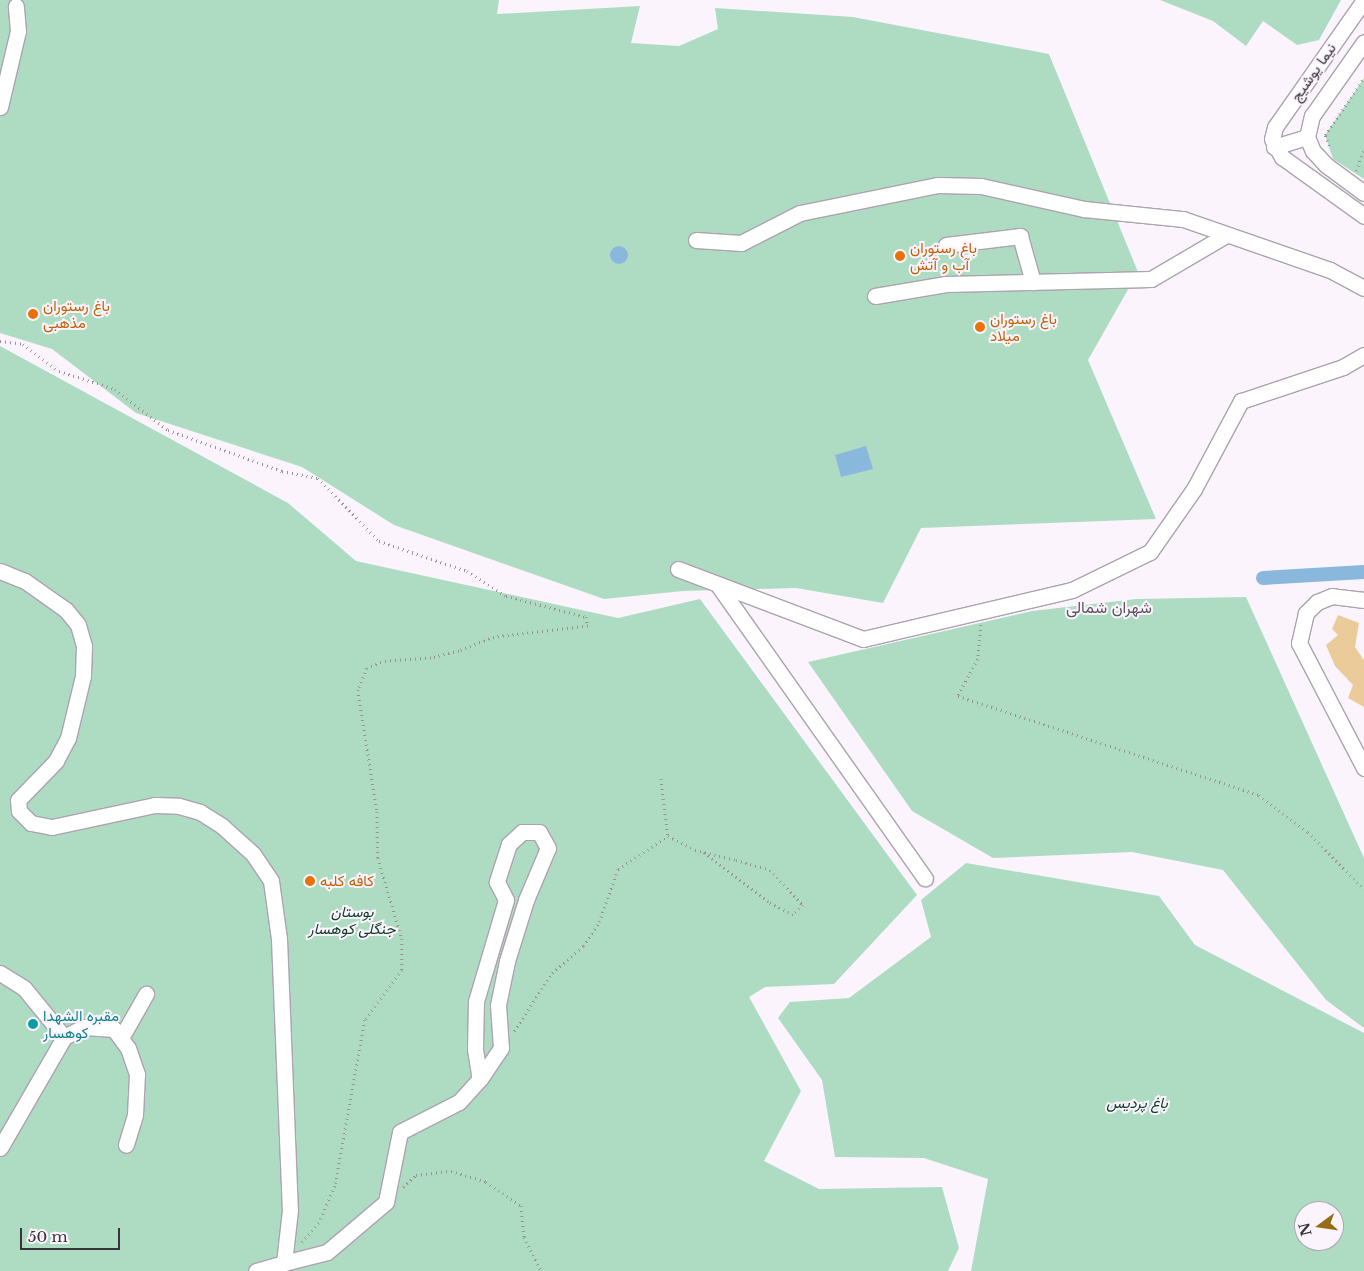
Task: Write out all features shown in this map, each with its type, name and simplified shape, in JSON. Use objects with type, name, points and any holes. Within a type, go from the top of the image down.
[{"type":"street","name":"نیما یوشیج","points":[[1274,147],[1275,127],[1364,0]]},
{"type":"street","points":[[0,106],[18,31],[16,6]]},
{"type":"street","name":"نیما یوشیج","points":[[1307,137],[1312,116],[1364,42]]},
{"type":"street","points":[[1274,147],[1307,137],[1313,151],[1326,165],[1364,192]]},
{"type":"street","points":[[1274,147],[1364,216]]},
{"type":"street","points":[[696,240],[741,243],[800,212],[938,185],[980,186],[1084,209],[1184,219],[1330,270],[1364,288]]},
{"type":"street","points":[[874,296],[946,284],[1151,279],[1226,235]]},
{"type":"street","points":[[946,245],[1020,236],[1033,282]]},
{"type":"street","points":[[678,569],[864,639],[982,609],[1072,590],[1150,552],[1194,490],[1241,401],[1343,367],[1364,355]]},
{"type":"street","points":[[0,570],[25,581],[66,610],[78,625],[84,646],[83,676],[68,738],[56,761],[18,800],[19,811],[31,824],[52,827],[155,805],[179,806],[200,812],[222,826],[253,854],[271,881],[278,939],[282,1075],[291,1171],[284,1263]]},
{"type":"street","points":[[718,585],[925,878]]},
{"type":"street","points":[[1364,600],[1332,596],[1317,602],[1302,620],[1299,643],[1364,768]]},
{"type":"street","points":[[256,1271],[327,1252],[386,1202],[400,1132],[459,1102],[480,1079],[502,1048],[498,1004],[526,900],[548,848],[539,832],[522,832],[509,844],[497,882],[506,900],[476,1002],[475,1049],[480,1079]]},
{"type":"street","points":[[506,900],[526,900]]},
{"type":"street","points":[[0,973],[24,988],[64,1037]]},
{"type":"street","points":[[121,1038],[146,994]]},
{"type":"street","points":[[0,1148],[64,1037],[84,1027],[114,1029],[121,1038],[137,1074],[135,1114],[126,1146]]},
{"type":"path","points":[[1330,151],[1325,134],[1364,78]]},
{"type":"path","points":[[1355,173],[1364,149]]},
{"type":"path","points":[[1348,168],[1360,176]]},
{"type":"path","points":[[0,340],[23,344],[59,370],[115,389],[168,430],[282,471],[318,478],[379,541],[467,571],[506,596],[586,617],[588,626],[494,637],[440,656],[386,661],[367,668],[358,690],[377,812],[378,858],[402,939],[402,970],[365,1020],[335,1186],[319,1223],[284,1263]]},
{"type":"path","points":[[982,609],[978,660],[958,696],[1259,796],[1308,832],[1364,889]]},
{"type":"path","points":[[661,780],[668,836]]},
{"type":"path","points":[[668,836],[703,852],[770,870],[803,905],[793,915],[768,902],[703,852]]},
{"type":"path","points":[[502,1048],[552,973],[583,946],[599,922],[618,869],[668,836]]},
{"type":"path","points":[[386,1202],[416,1175],[451,1171],[486,1182],[521,1206],[524,1237],[541,1271]]},
{"type":"green space","points":[[0,0],[499,0],[497,14],[640,6],[631,43],[679,46],[718,29],[715,8],[853,17],[1049,54],[1138,272],[1088,360],[1156,519],[921,528],[883,603],[796,588],[683,591],[604,599],[394,525],[302,467],[136,413],[52,349],[0,333]]},
{"type":"green space","points":[[1160,0],[1341,0],[1319,40],[1297,45],[1263,21],[1246,46],[1213,21]]},
{"type":"green space","points":[[1364,78],[1364,179],[1333,159],[1325,135]]},
{"type":"green space","name":"بوستان جنگلی کوهسار","points":[[0,346],[288,503],[356,561],[618,618],[700,599],[917,895],[834,984],[765,987],[749,997],[801,1091],[764,1161],[819,1189],[942,1187],[959,1248],[948,1271],[0,1271]]},
{"type":"green space","points":[[1246,597],[1364,858],[1364,1028],[1326,1000],[1223,870],[1132,852],[993,858],[912,811],[808,662],[1032,611],[1136,599]]},
{"type":"green space","name":"باغ پردیس","points":[[966,863],[1159,896],[1195,945],[1364,1033],[1364,1271],[971,1271],[988,1179],[924,1158],[835,1157],[822,1080],[778,1018],[790,1002],[849,998],[931,937],[921,900]]},
{"type":"water","points":[[619,246],[625,249],[628,255],[625,261],[619,264],[613,261],[610,255],[613,249]]},
{"type":"water","points":[[866,446],[873,469],[841,477],[835,455]]},
{"type":"building","points":[[1338,615],[1359,623],[1355,647],[1364,660],[1364,707],[1348,698],[1353,685],[1335,666],[1326,645],[1338,635],[1332,629]]},
{"type":"waterway","points":[[1263,578],[1364,572]]},
{"type":"place","name":"باغ رستوران آب و آتش","points":[[900,256]]},
{"type":"place","name":"باغ رستوران مذهبی","points":[[33,314]]},
{"type":"place","name":"باغ رستوران میلاد","points":[[980,327]]},
{"type":"place","name":"کافه کلبه","points":[[310,881]]},
{"type":"place","name":"مقبره الشهدا کوهسار","points":[[33,1024]]},
{"type":"district","name":"شهران شمالی","points":[[1109,607]]}]
